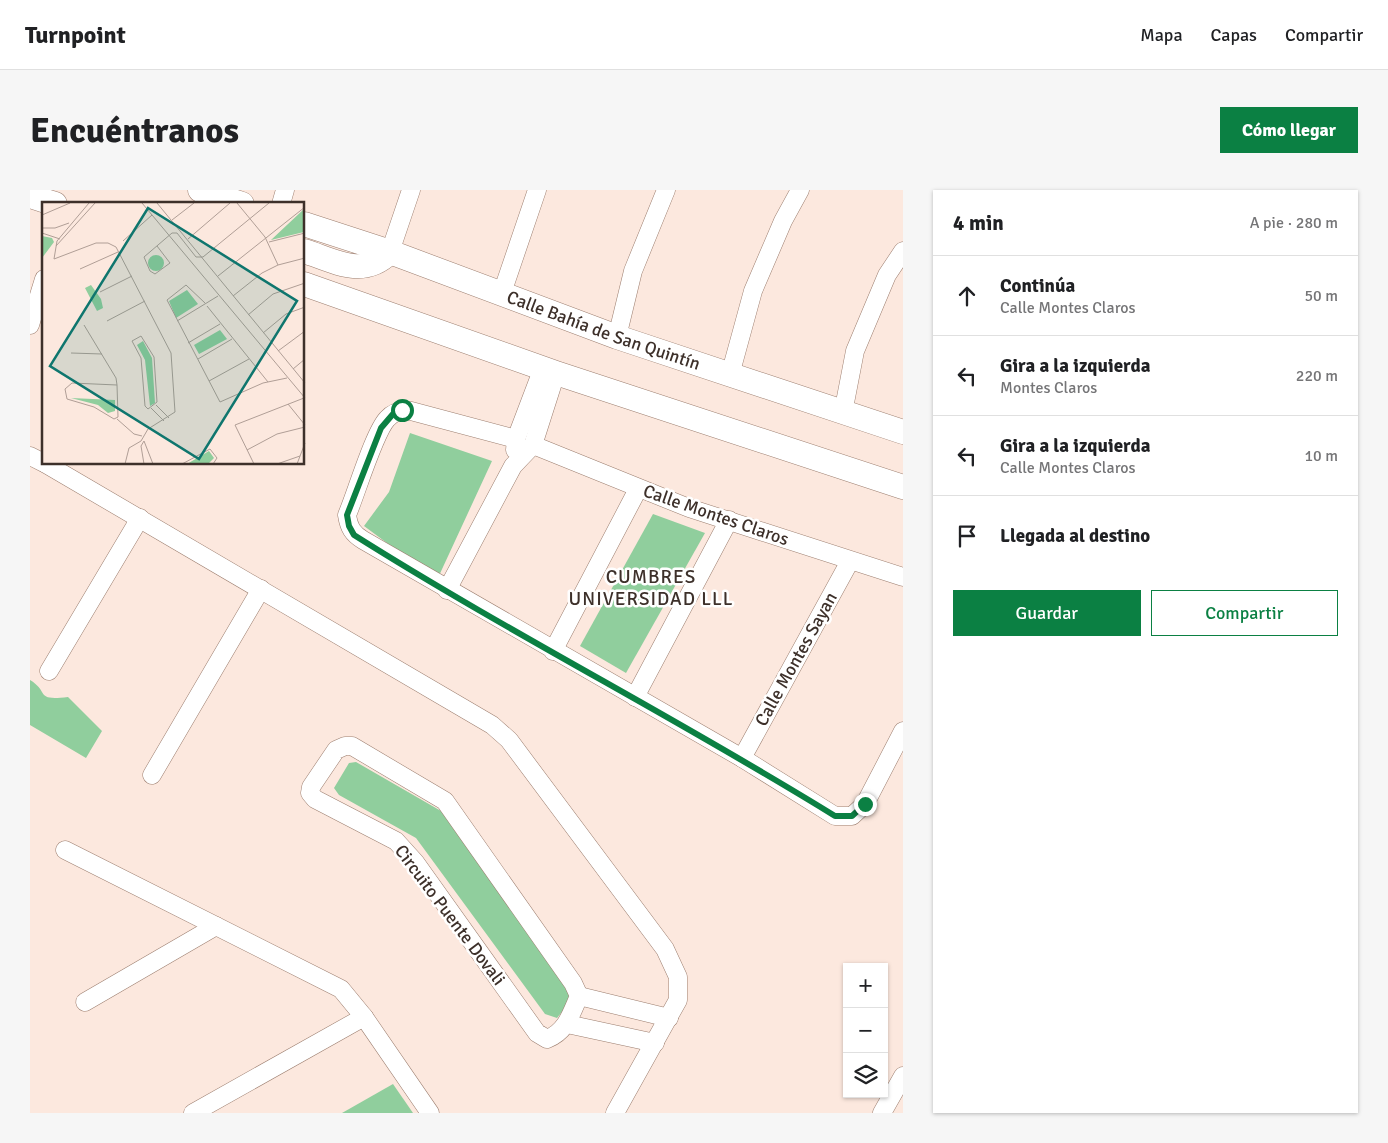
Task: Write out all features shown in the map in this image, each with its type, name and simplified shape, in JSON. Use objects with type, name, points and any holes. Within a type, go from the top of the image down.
[{"type":"street","points":[[200,190],[236,202]]},
{"type":"street","points":[[305,251],[358,267],[380,262],[390,252],[411,190]]},
{"type":"street","points":[[502,293],[537,190]]},
{"type":"street","points":[[617,337],[633,271],[666,190]]},
{"type":"street","points":[[730,375],[753,291],[782,221],[800,190]]},
{"type":"street","points":[[30,196],[49,202]]},
{"type":"street","name":"Calle Bahía de San Quintín","points":[[305,224],[390,252],[617,337],[903,432]]},
{"type":"street","points":[[843,413],[855,351],[887,275],[903,251]]},
{"type":"street","points":[[305,284],[549,370],[903,486]]},
{"type":"street","points":[[30,325],[42,286]]},
{"type":"street","points":[[513,466],[516,439],[549,370]]},
{"type":"street","points":[[447,590],[513,466],[533,445],[549,370]]},
{"type":"street","points":[[516,439],[412,411],[402,410],[393,414],[381,428],[347,515],[349,526],[359,538],[742,758],[835,816],[852,816],[865,804],[903,731]]},
{"type":"street","name":"Calle Montes Claros","points":[[533,445],[689,508],[903,577]]},
{"type":"street","points":[[30,456],[42,462]]},
{"type":"street","points":[[48,465],[492,725],[508,740],[665,949],[678,977],[678,1000],[656,1043],[615,1113]]},
{"type":"street","points":[[553,651],[638,489]]},
{"type":"street","points":[[49,671],[140,518]]},
{"type":"street","points":[[635,697],[729,520]]},
{"type":"street","name":"Calle Montes Sayan","points":[[742,758],[850,561]]},
{"type":"street","points":[[152,775],[261,589]]},
{"type":"street","name":"Circuito Puente Dovali","points":[[567,1024],[557,1035],[546,1039],[537,1033],[415,862],[396,841],[315,799],[310,793],[311,787],[336,750],[352,746],[445,801],[574,982],[579,996]]},
{"type":"street","points":[[65,850],[341,989],[364,1017],[430,1113]]},
{"type":"street","points":[[86,1002],[216,926]]},
{"type":"street","points":[[656,1043],[567,1024],[579,996],[668,1018]]},
{"type":"street","points":[[193,1113],[364,1017]]},
{"type":"street","points":[[882,1113],[903,1076]]},
{"type":"green space","points":[[410,433],[492,461],[437,580],[364,526],[389,492]]},
{"type":"green space","points":[[653,514],[705,533],[626,673],[580,646]]},
{"type":"green space","points":[[30,680],[40,688],[46,697],[68,697],[102,731],[86,758],[30,725]]},
{"type":"green space","points":[[356,762],[441,811],[569,991],[570,1002],[557,1018],[545,1014],[416,838],[339,795],[334,788],[349,763]]},
{"type":"green space","points":[[393,1084],[413,1113],[342,1113]]},
{"type":"district","name":"CUMBRES UNIVERSIDAD LLL","points":[[651,587]]},
{"type":"route","points":[[402,410],[393,414],[381,428],[347,515],[349,526],[354,535],[742,758],[835,816],[844,818],[852,816],[865,804]]}]
